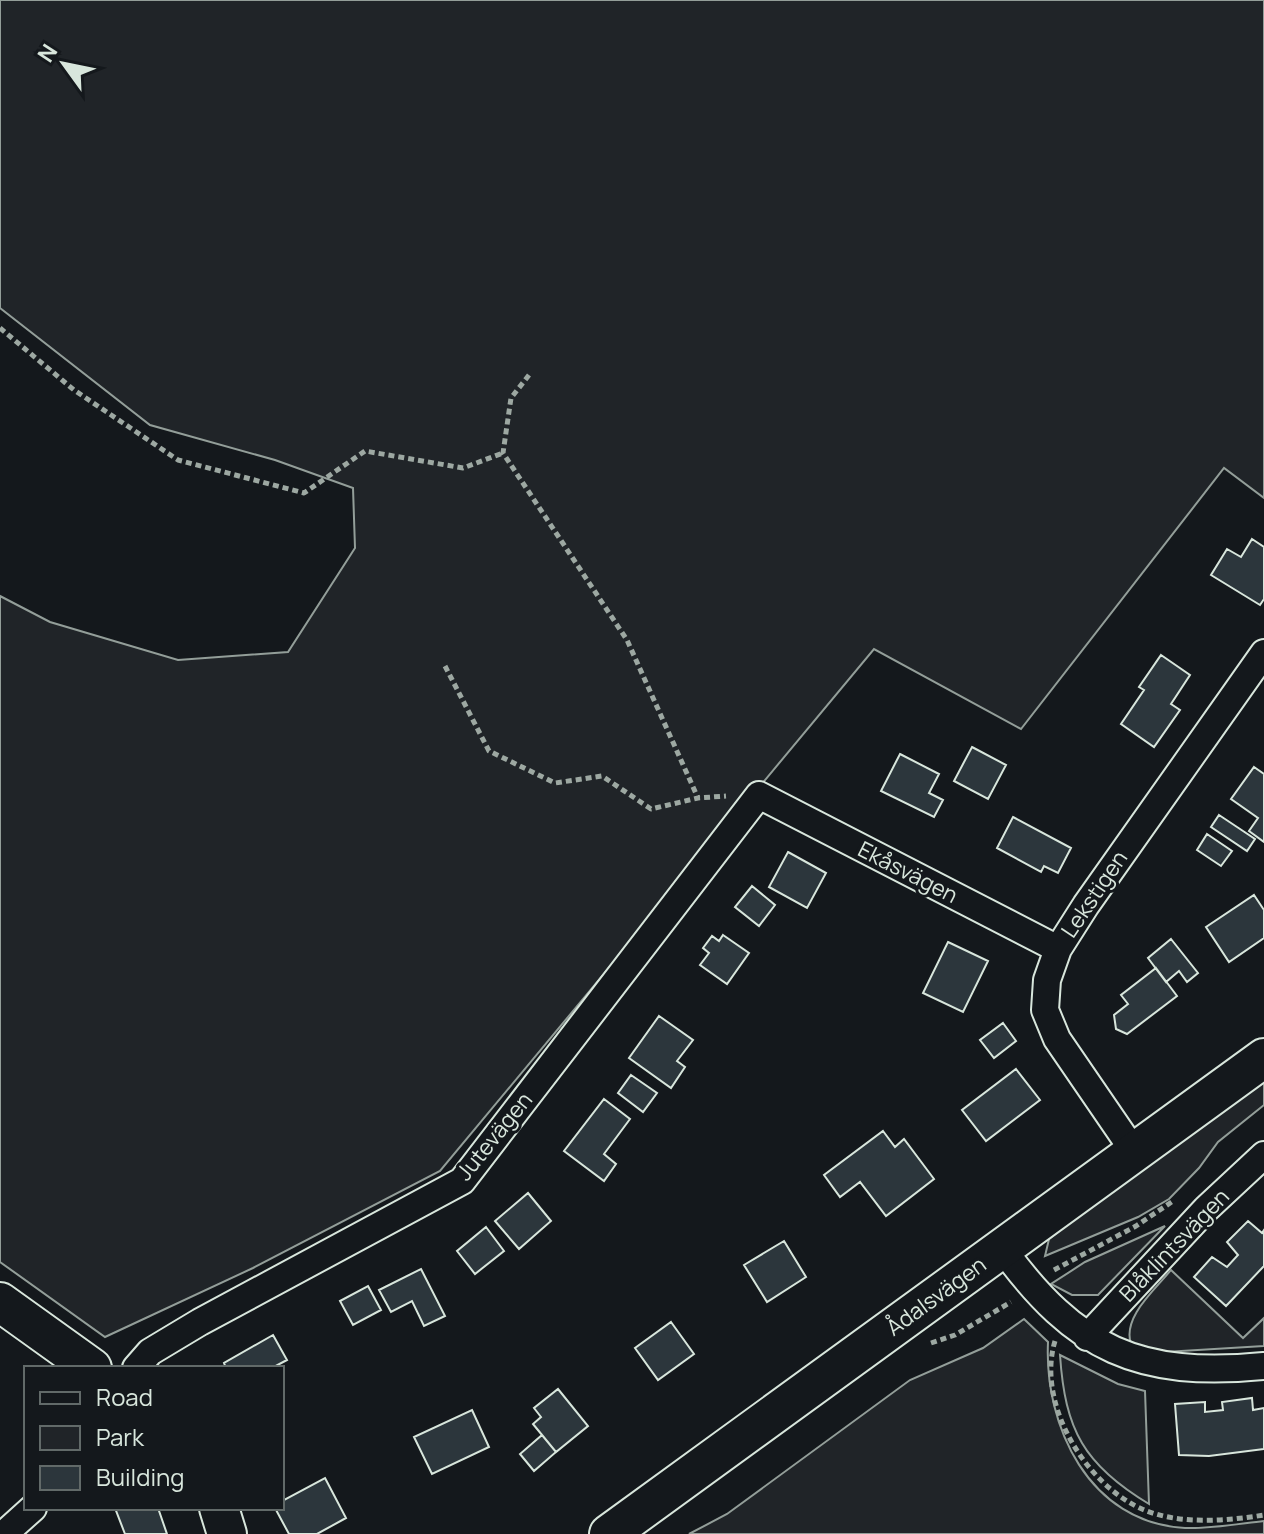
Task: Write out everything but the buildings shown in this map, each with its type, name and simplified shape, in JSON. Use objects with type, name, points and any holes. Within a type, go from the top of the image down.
[{"type":"main road","name":"Ådalsvägen","points":[[609,1534],[1133,1150],[1264,1058]]},
{"type":"main road","points":[[0,1302],[89,1366]]},
{"type":"main road","points":[[220,1510],[227,1534]]},
{"type":"street","name":"Lekstigen","points":[[1133,1150],[1057,1039],[1045,1010],[1047,980],[1058,949],[1168,785],[1264,653]]},
{"type":"street","name":"Ekåsvägen","points":[[759,795],[1058,949]]},
{"type":"street","name":"Jutevägen","points":[[138,1366],[150,1352],[200,1322],[462,1181],[759,795]]},
{"type":"street","name":"Blåklintsvägen","points":[[1087,1337],[1196,1219],[1264,1155]]},
{"type":"street","points":[[1002,1248],[1030,1286],[1064,1318],[1087,1337],[1134,1360],[1198,1370],[1264,1366]]},
{"type":"street","points":[[4,1534],[31,1510]]},
{"type":"path","points":[[0,328],[74,390],[178,460],[304,493],[365,451],[463,468],[503,453]]},
{"type":"path","points":[[529,375],[511,398],[503,453],[627,640],[698,798]]},
{"type":"path","points":[[445,666],[489,751],[555,783],[602,776],[651,809],[698,798],[759,795]]},
{"type":"path","points":[[1030,1286],[1078,1254],[1136,1226],[1179,1197]]},
{"type":"path","points":[[1064,1318],[1054,1345],[1050,1370],[1055,1404],[1090,1467],[1114,1492],[1143,1509],[1177,1518],[1264,1515]]},
{"type":"green space","points":[[0,0],[1264,0],[1264,498],[1224,468],[1021,729],[874,649],[440,1171],[253,1268],[105,1337],[0,1262],[0,596],[50,622],[178,660],[288,652],[355,548],[353,488],[275,460],[150,425],[0,308]]},
{"type":"green space","points":[[1264,1082],[1264,1105],[1218,1142],[1199,1168],[1169,1199],[1138,1217],[1045,1256],[1049,1239],[1104,1194]]},
{"type":"green space","points":[[1165,1226],[1098,1295],[1072,1295],[1051,1284],[1085,1262]]},
{"type":"green space","points":[[1171,1270],[1243,1338],[1264,1318],[1264,1346],[1148,1353],[1131,1344],[1129,1334],[1135,1314]]},
{"type":"green space","points":[[1024,1319],[1048,1342],[1054,1406],[1064,1436],[1079,1465],[1098,1489],[1123,1509],[1151,1522],[1195,1528],[1264,1521],[1264,1534],[689,1534],[727,1514],[910,1380],[983,1348]]},
{"type":"green space","points":[[1060,1355],[1118,1384],[1145,1391],[1149,1504],[1108,1475],[1082,1443],[1067,1404]]}]
